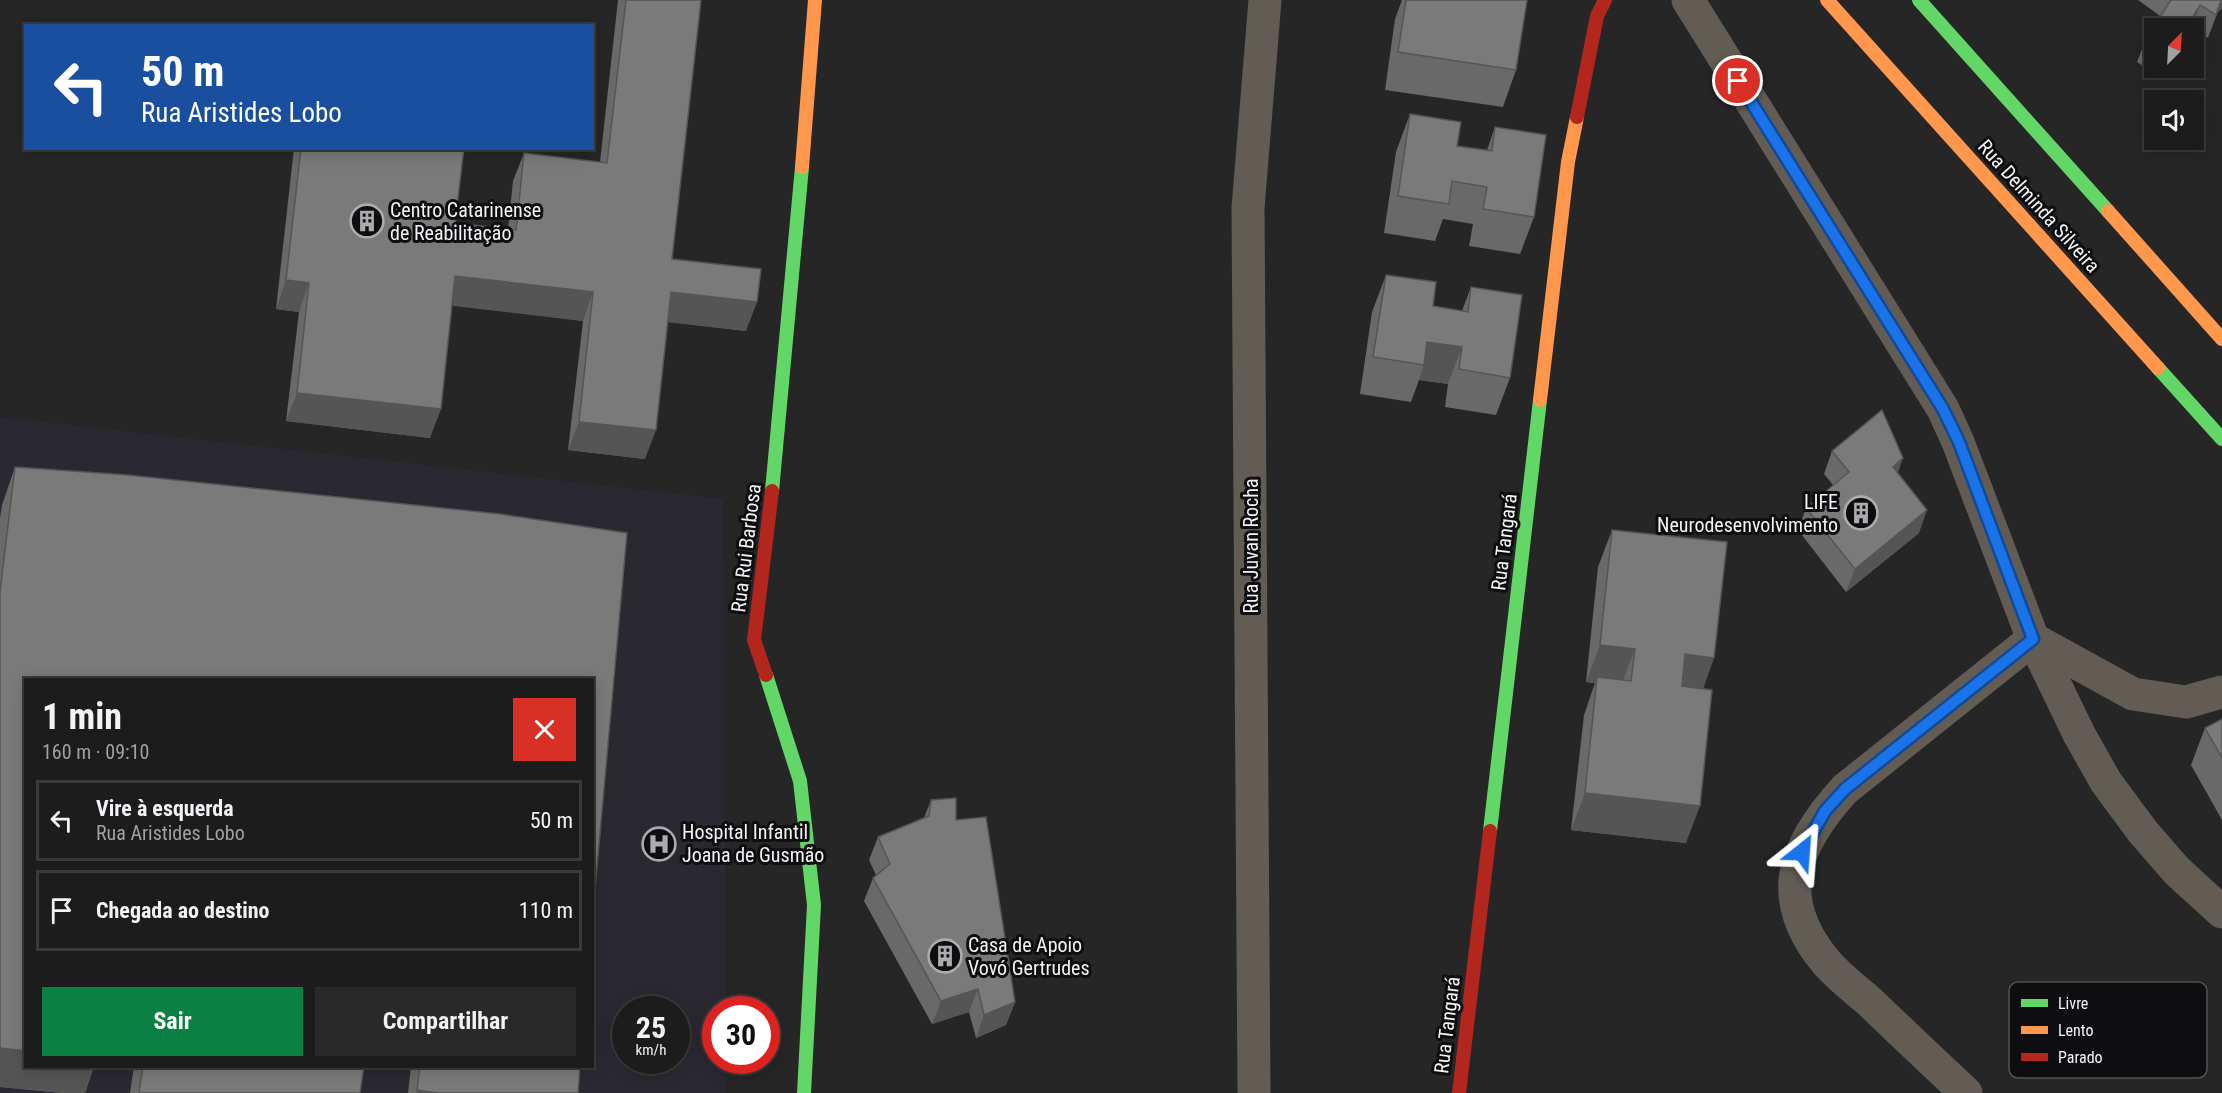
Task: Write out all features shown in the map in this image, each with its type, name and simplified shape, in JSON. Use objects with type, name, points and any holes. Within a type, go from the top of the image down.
[{"type":"street","name":"Rua Rui Barbosa","points":[[804,1093],[814,905],[800,781],[754,640],[769,527],[807,128],[815,0]]},
{"type":"street","name":"Rua Juvan Rocha","points":[[1254,1093],[1248,208],[1265,0]]},
{"type":"street","name":"Rua Tangará","points":[[1459,1093],[1568,162],[1597,16],[1605,0]]},
{"type":"street","points":[[1688,0],[1943,409],[1959,442],[2033,639],[2079,734],[2106,782],[2143,832],[2177,871],[2222,912]]},
{"type":"street","name":"Rua Delminda Silveira","points":[[1827,0],[2222,439]]},
{"type":"street","points":[[1919,0],[2222,339]]},
{"type":"street","points":[[2033,639],[2133,694],[2186,702],[2222,692]]},
{"type":"street","points":[[1966,1093],[1827,962],[1807,935],[1794,898],[1796,866],[1808,838],[1825,811],[1845,789],[2033,639]]},
{"type":"shaded area","name":"Hospital Infantil Joana de Gusmão","points":[[0,417],[723,499],[726,996],[702,996],[702,1074],[727,1074],[727,1093],[0,1093]]},
{"type":"building","name":"Centro Catarinense de Reabilitação","points":[[626,0],[701,0],[672,259],[761,269],[757,302],[671,292],[656,430],[579,422],[593,292],[455,276],[441,409],[297,393],[309,283],[286,280],[301,150],[464,150],[455,223],[516,230],[524,153],[607,163]]},
{"type":"building","points":[[1406,0],[1527,0],[1516,70],[1398,52]]},
{"type":"building","points":[[2171,0],[2221,0],[2216,15],[2200,5],[2192,18],[2159,18]]},
{"type":"building","points":[[1410,114],[1461,122],[1457,146],[1492,151],[1495,127],[1546,135],[1534,217],[1483,209],[1487,187],[1452,181],[1449,204],[1398,196]]},
{"type":"building","points":[[1386,275],[1436,282],[1433,306],[1468,312],[1471,287],[1522,295],[1510,378],[1459,369],[1462,347],[1427,342],[1424,365],[1373,357]]},
{"type":"building","name":"LIFE Neurodesenvolvimento","points":[[1882,410],[1903,458],[1893,467],[1927,510],[1855,569],[1806,508],[1849,472],[1832,451]]},
{"type":"building","points":[[15,467],[128,475],[500,514],[627,533],[594,901],[594,678],[24,678],[24,1051],[0,1048],[0,592]]},
{"type":"building","points":[[1612,530],[1727,542],[1714,658],[1685,654],[1682,686],[1712,690],[1700,806],[1585,793],[1597,677],[1631,681],[1635,649],[1600,645]]},
{"type":"building","points":[[2222,719],[2222,758],[2205,728]]},
{"type":"building","name":"Casa de Apoio Vovó Gertrudes","points":[[956,798],[956,820],[986,817],[1015,1002],[984,1015],[978,989],[941,1001],[873,878],[890,864],[878,837],[929,816],[931,800]]},
{"type":"building","points":[[143,1068],[364,1068],[360,1093],[139,1093]]},
{"type":"building","points":[[420,1068],[580,1068],[578,1093],[438,1093],[417,1090]]},
{"type":"traffic: fast","points":[[1919,0],[2108,211]]},
{"type":"traffic: fast","points":[[772,491],[802,167]]},
{"type":"traffic: fast","points":[[2158,368],[2222,439]]},
{"type":"traffic: fast","points":[[1490,831],[1540,400]]},
{"type":"traffic: fast","points":[[766,675],[800,781],[814,905],[804,1093]]},
{"type":"traffic: slow","points":[[802,167],[815,0]]},
{"type":"traffic: slow","points":[[1827,0],[2158,368]]},
{"type":"traffic: slow","points":[[1540,400],[1568,162],[1577,117]]},
{"type":"traffic: slow","points":[[2108,211],[2222,339]]},
{"type":"traffic: jam","points":[[1577,117],[1597,16],[1605,0]]},
{"type":"traffic: jam","points":[[766,675],[754,640],[772,491]]},
{"type":"traffic: jam","points":[[1459,1093],[1490,831]]},
{"type":"place","name":"Centro Catarinense de Reabilitação","points":[[367,221]]},
{"type":"place","name":"LIFE Neurodesenvolvimento","points":[[1861,513]]},
{"type":"place","name":"Hospital Infantil Joana de Gusmão","points":[[659,844]]},
{"type":"place","name":"Casa de Apoio Vovó Gertrudes","points":[[945,956]]},
{"type":"route","points":[[1738,81],[1943,409],[1959,442],[2033,639],[1845,789],[1825,811],[1802,852]]}]
